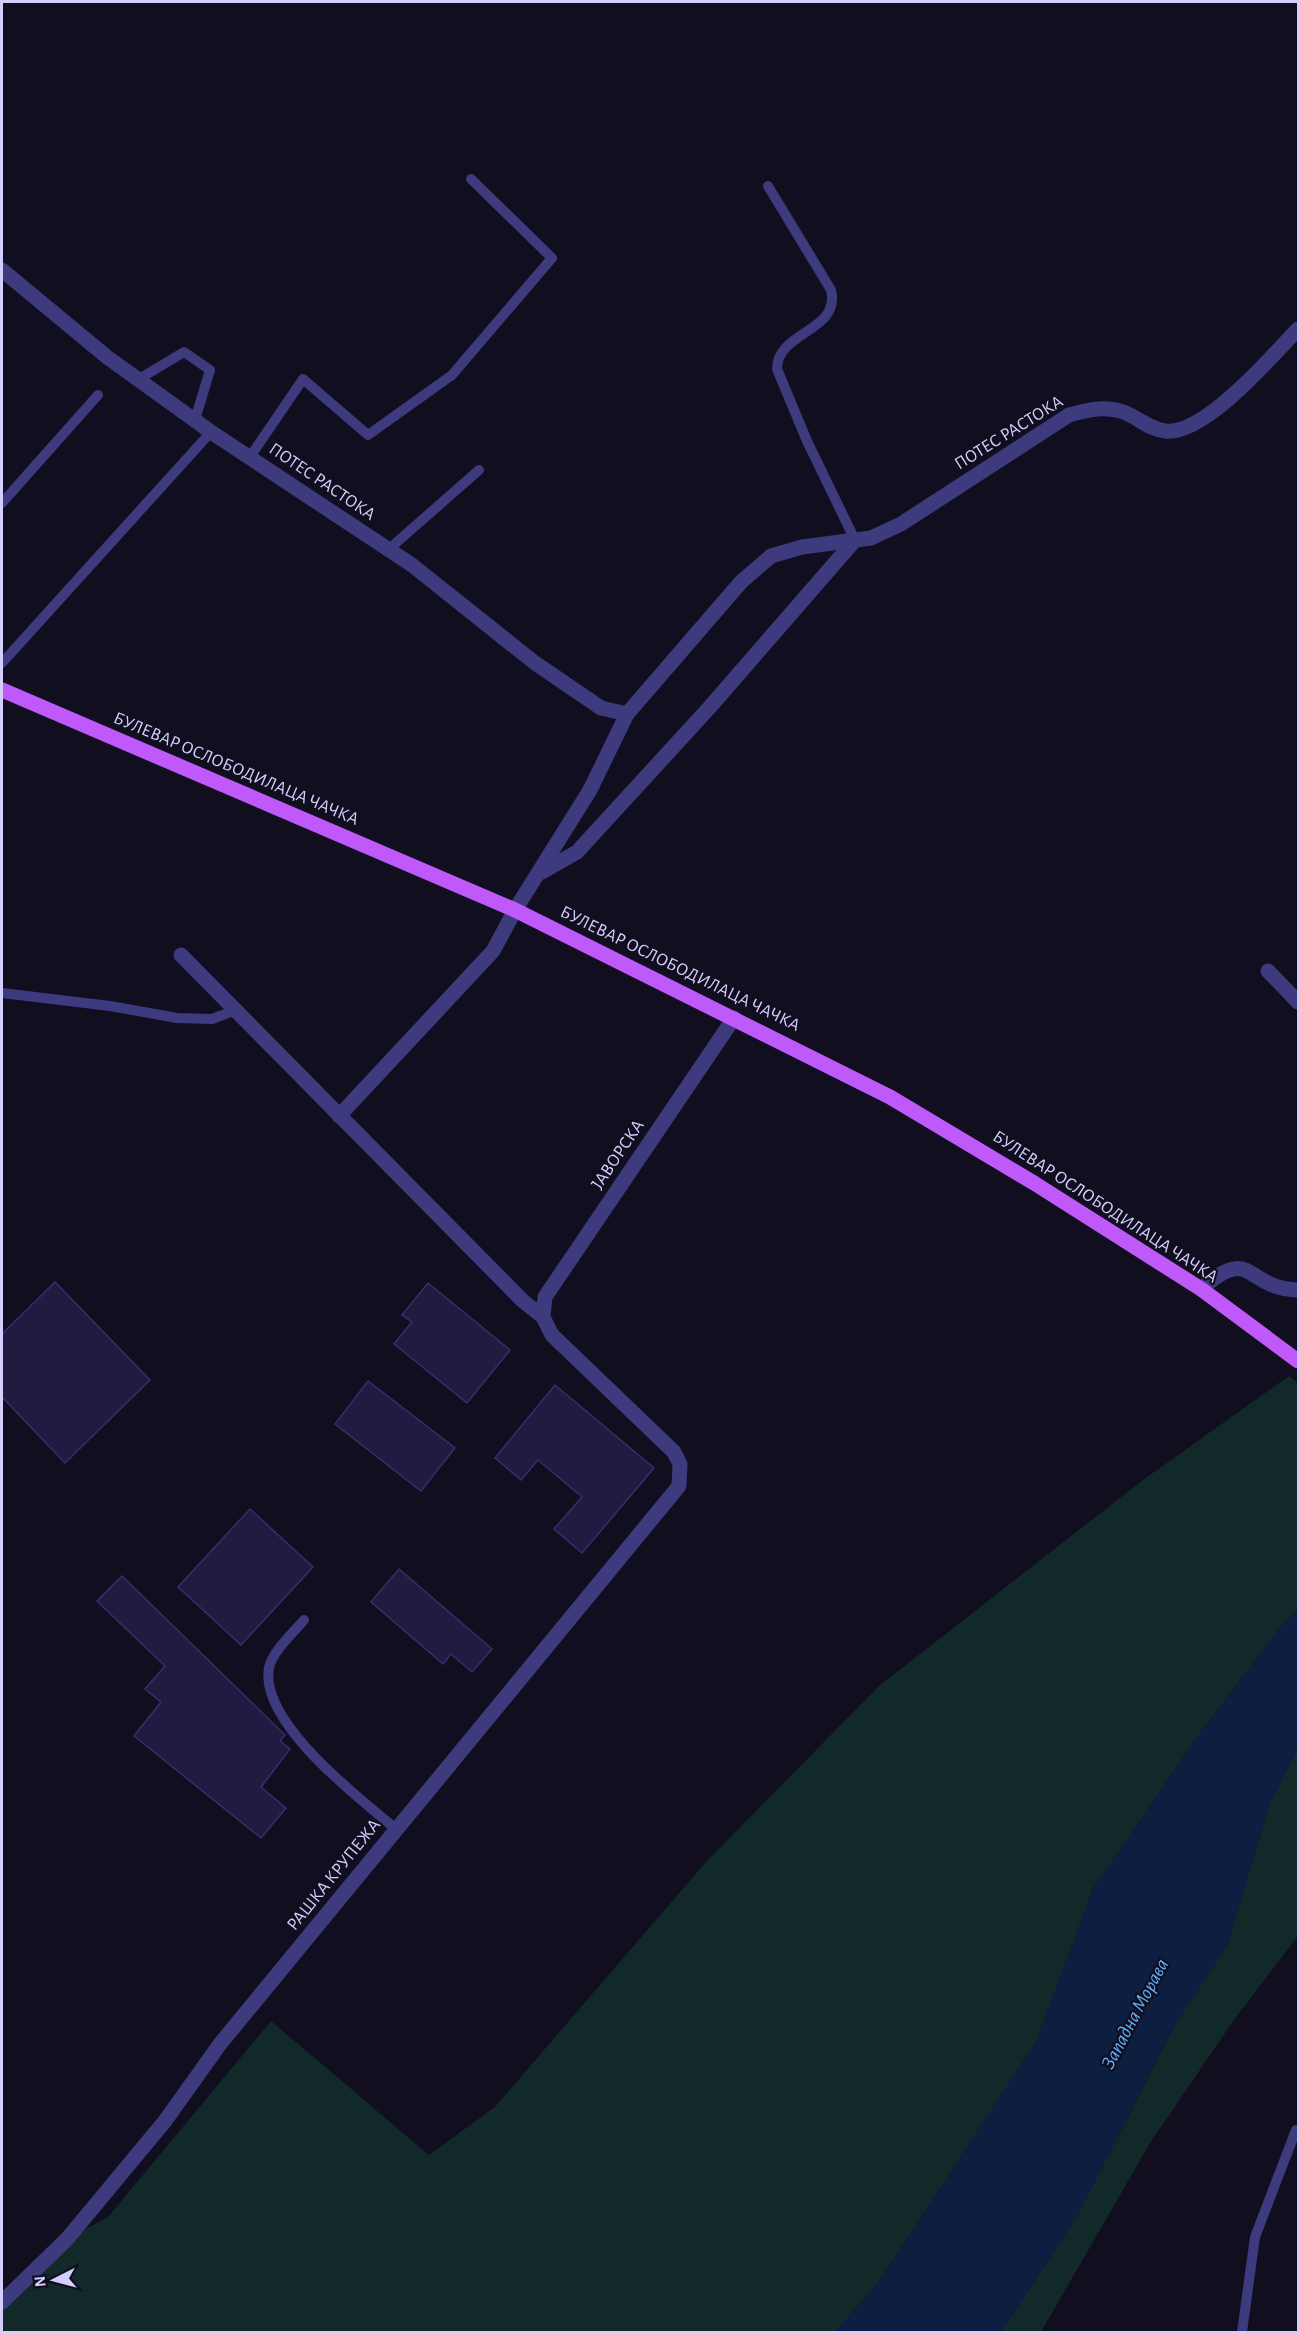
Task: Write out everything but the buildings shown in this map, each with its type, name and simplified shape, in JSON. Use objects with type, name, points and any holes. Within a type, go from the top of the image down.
[{"type":"main road","name":"БУЛЕВАР ОСЛОБОДИЛАЦА ЧАЧКА","points":[[2,690],[515,910],[734,1018],[944,1128],[1201,1289],[1299,1361]]},
{"type":"street","name":"ПОТЕС РАСТОКА","points":[[2,270],[89,343],[139,380],[211,432],[389,549],[535,663],[601,708],[627,714]]},
{"type":"street","name":"ПОТЕС РАСТОКА","points":[[515,910],[590,790],[627,714],[741,582],[771,556],[802,548],[871,538],[902,524],[1069,415],[1093,408],[1118,409],[1145,426],[1167,432],[1192,424],[1230,399],[1299,329]]},
{"type":"street","name":"ПОТЕС РАСТОКА","points":[[539,873],[577,852],[709,708],[855,540]]},
{"type":"street","points":[[339,1116],[493,951],[515,910]]},
{"type":"street","points":[[181,955],[523,1301],[543,1317]]},
{"type":"street","points":[[1268,971],[1299,1002]]},
{"type":"street","name":"ЈАВОРСКА","points":[[543,1317],[545,1297],[734,1018]]},
{"type":"street","points":[[1201,1289],[1219,1273],[1234,1267],[1247,1270],[1272,1285],[1299,1290]]},
{"type":"street","name":"РАШКА КРУПЕЖА","points":[[2,2302],[67,2239],[165,2121],[220,2044],[679,1486],[680,1464],[674,1452],[552,1335],[543,1317]]},
{"type":"lane","points":[[250,458],[303,379],[368,435],[452,375],[552,258],[471,179]]},
{"type":"lane","points":[[768,186],[831,290],[831,311],[786,348],[779,357],[777,369],[807,441],[855,540]]},
{"type":"lane","points":[[139,380],[184,352],[210,370],[195,420]]},
{"type":"lane","points":[[2,503],[98,395]]},
{"type":"lane","points":[[2,663],[211,432]]},
{"type":"lane","points":[[389,549],[479,470]]},
{"type":"lane","points":[[2,993],[110,1006],[177,1018],[212,1019],[236,1010]]},
{"type":"lane","points":[[304,1620],[269,1665],[269,1691],[292,1730],[358,1797],[396,1829]]},
{"type":"lane","points":[[1242,2332],[1255,2237],[1296,2130],[1299,2131]]},
{"type":"green space","points":[[1289,1376],[1298,1383],[1298,1609],[1276,1633],[1200,1733],[1093,1889],[1036,2042],[878,2283],[835,2332],[2,2332],[2,2302],[67,2239],[108,2217],[271,2021],[429,2155],[495,2107],[705,1863],[879,1686],[1143,1480]]},
{"type":"green space","points":[[1298,1748],[1298,1936],[1236,2017],[1150,2143],[1041,2332],[1001,2332],[1077,2216],[1176,2023],[1227,1946],[1270,1803]]},
{"type":"water","name":"Западна Морава","points":[[1298,1609],[1298,1748],[1270,1803],[1227,1946],[1176,2023],[1077,2216],[1001,2332],[835,2332],[878,2283],[1036,2042],[1093,1889],[1200,1733],[1276,1633]]}]
